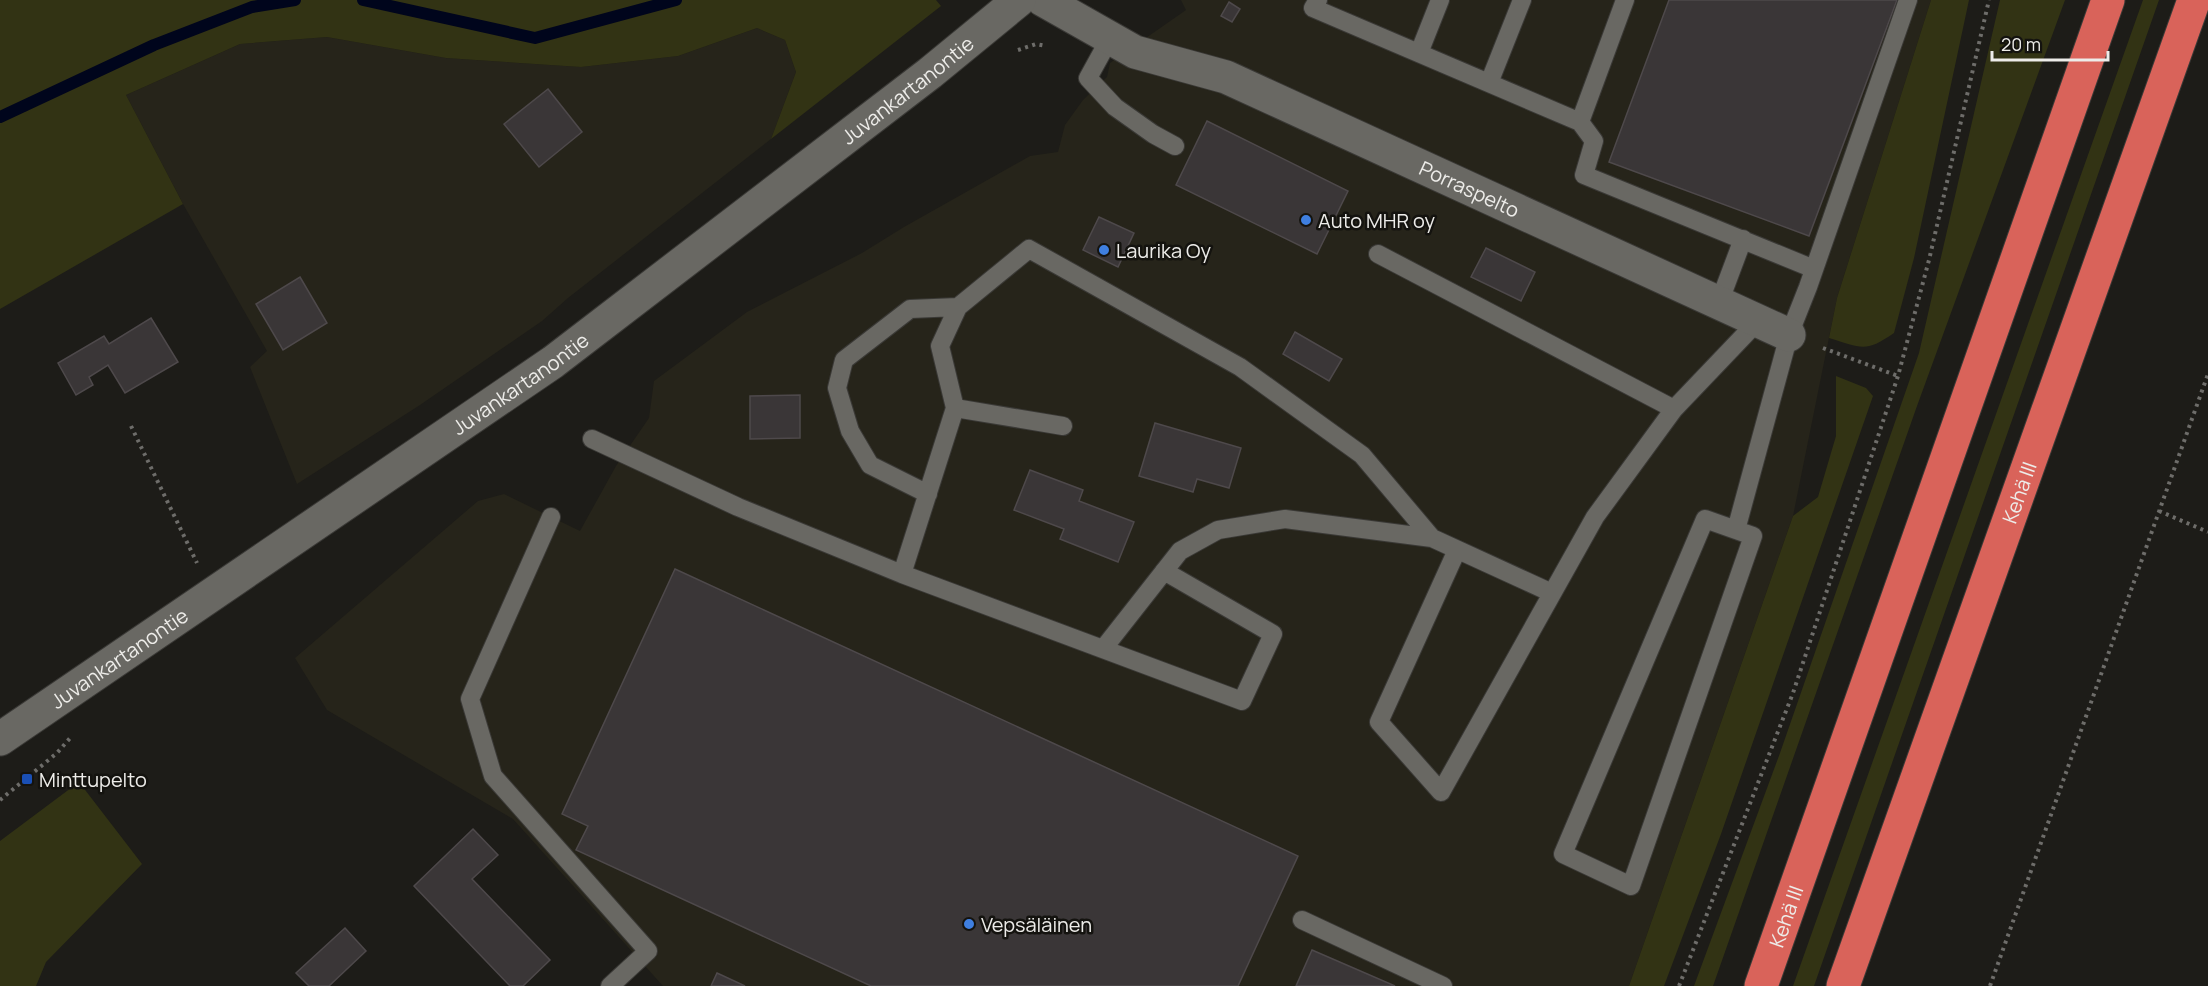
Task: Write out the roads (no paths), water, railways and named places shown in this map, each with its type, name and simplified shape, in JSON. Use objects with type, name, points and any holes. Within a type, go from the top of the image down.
[{"type":"highway","name":"Kehä III","points":[[1761,986],[2108,0]]},
{"type":"highway","name":"Kehä III","points":[[1843,986],[2194,0]]},
{"type":"highway","points":[[1856,986],[1873,901]]},
{"type":"main road","name":"Juvankartanontie","points":[[4,728],[213,595],[553,362],[930,73],[1019,0]]},
{"type":"main road","name":"Porraspelto","points":[[1043,0],[1135,52],[1226,77],[1788,335]]},
{"type":"lane","points":[[1318,0],[1313,8],[1580,122],[1594,141],[1584,175],[1814,269]]},
{"type":"lane","points":[[1419,53],[1440,0]]},
{"type":"lane","points":[[1489,83],[1522,0]]},
{"type":"lane","points":[[1580,122],[1625,0]]},
{"type":"lane","points":[[1736,530],[1788,335],[1814,269],[1908,0]]},
{"type":"lane","points":[[1110,38],[1088,78],[1115,107],[1153,134],[1175,146]]},
{"type":"lane","points":[[1719,303],[1743,239]]},
{"type":"lane","points":[[902,574],[955,408],[940,346],[958,307],[1029,249],[1240,367],[1362,455],[1432,538]]},
{"type":"lane","points":[[1378,254],[1674,409]]},
{"type":"lane","points":[[928,494],[870,465],[850,431],[837,388],[844,360],[910,309],[958,307]]},
{"type":"lane","points":[[1457,550],[1379,722],[1441,792],[1595,517],[1674,409],[1758,321]]},
{"type":"lane","points":[[955,408],[1063,426]]},
{"type":"lane","points":[[592,439],[738,507],[902,574],[1242,701],[1274,634],[1164,571]]},
{"type":"lane","points":[[551,517],[470,699],[494,776],[648,951],[610,986]]},
{"type":"lane","points":[[1103,649],[1180,550],[1218,530],[1285,519],[1432,538],[1552,593]]},
{"type":"lane","points":[[1705,519],[1736,530],[1753,536],[1631,886],[1563,854],[1705,519]]},
{"type":"lane","points":[[1302,920],[1443,986]]},
{"type":"waterway","points":[[0,117],[154,45],[252,7],[295,0]]},
{"type":"waterway","points":[[363,0],[535,38],[676,0]]},
{"type":"place","name":"Auto MHR oy","points":[[1306,220]]},
{"type":"place","name":"Laurika Oy","points":[[1104,250]]},
{"type":"place","name":"Minttupelto","points":[[27,779]]},
{"type":"place","name":"Vepsäläinen","points":[[969,924]]}]
